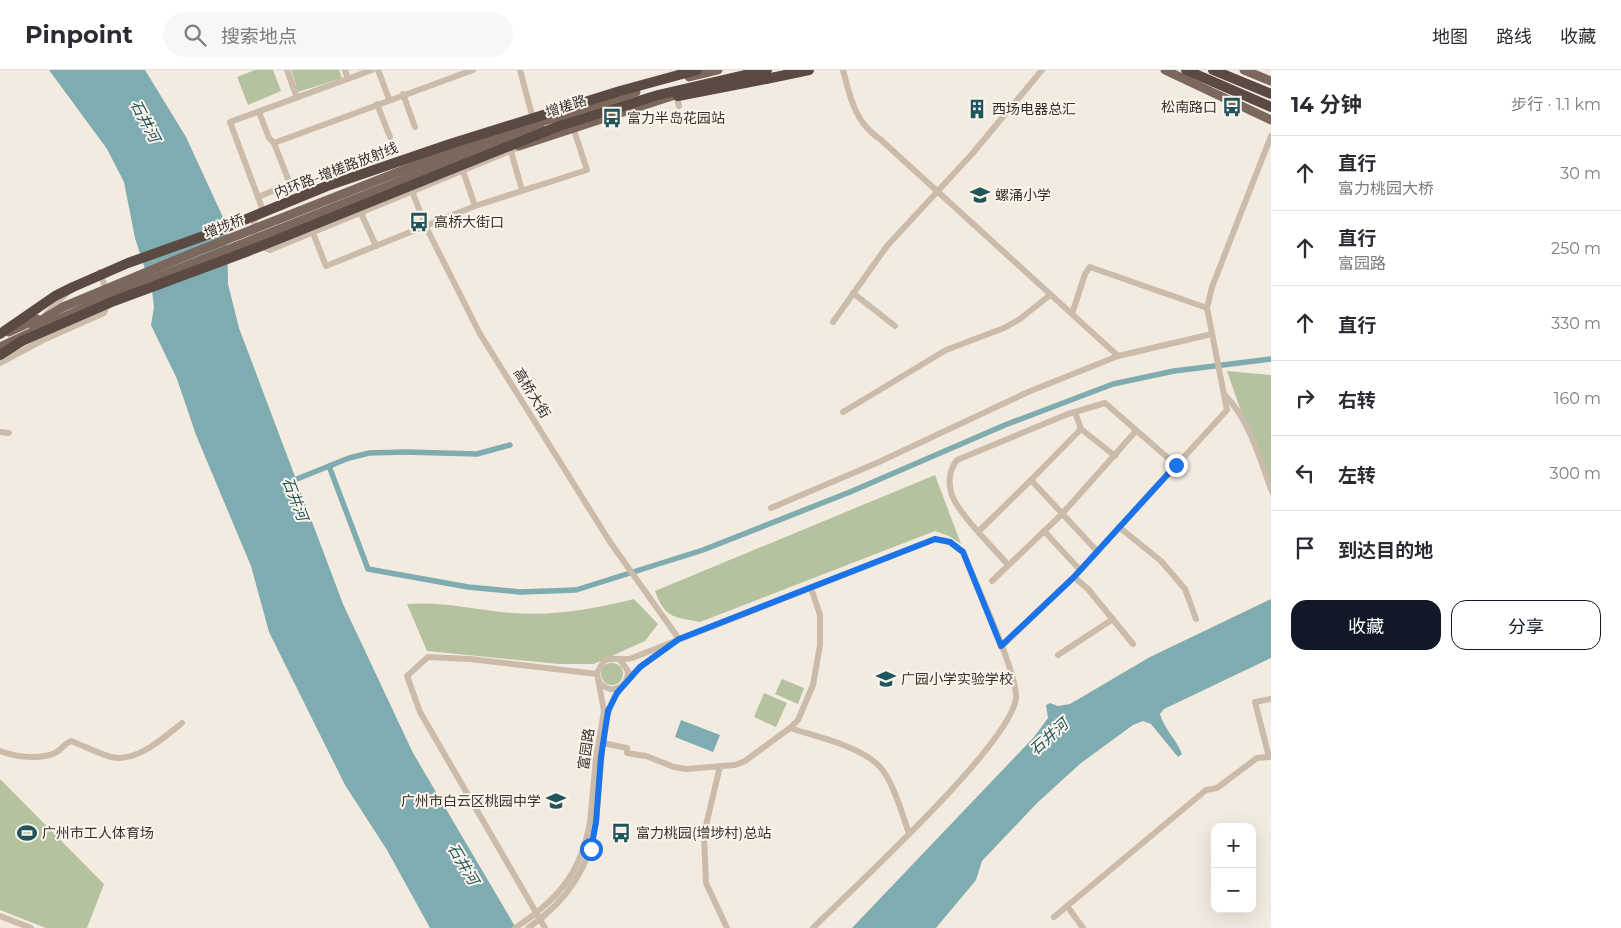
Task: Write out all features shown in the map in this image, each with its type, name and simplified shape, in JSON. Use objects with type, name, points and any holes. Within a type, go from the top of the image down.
[{"type":"highway","name":"内环路-增槎路放射线","points":[[0,336],[55,296],[128,263],[215,232],[382,166],[620,91],[698,70]]},
{"type":"highway","points":[[0,351],[114,301],[246,252],[517,142],[640,100],[767,70]]},
{"type":"highway","points":[[640,100],[694,94],[809,70]]},
{"type":"highway","points":[[1186,70],[1212,74],[1271,94]]},
{"type":"highway","points":[[1212,74],[1271,107]]},
{"type":"highway","points":[[0,329],[55,296]]},
{"type":"highway","points":[[0,355],[22,341]]},
{"type":"main road","points":[[436,158],[455,139],[533,119],[585,98],[627,84],[680,70]]},
{"type":"main road","name":"增槎路","points":[[397,178],[436,158],[533,119],[571,112],[643,89],[718,70]]},
{"type":"main road","name":"增槎路","points":[[397,178],[507,146],[559,122],[747,70]]},
{"type":"main road","points":[[507,146],[522,146],[676,91],[791,70]]},
{"type":"main road","points":[[1165,70],[1271,120]]},
{"type":"main road","points":[[1244,70],[1271,82]]},
{"type":"main road","points":[[627,84],[643,89]]},
{"type":"main road","points":[[571,112],[585,98]]},
{"type":"main road","points":[[550,136],[559,122]]},
{"type":"main road","name":"增埗桥","points":[[65,312],[103,299],[397,178]]},
{"type":"main road","points":[[0,336],[45,315],[65,312]]},
{"type":"main road","points":[[0,342],[65,312]]},
{"type":"main road","points":[[0,347],[65,312]]},
{"type":"street","points":[[287,70],[297,98]]},
{"type":"street","points":[[345,70],[348,79]]},
{"type":"street","points":[[262,208],[230,122],[372,70]]},
{"type":"street","points":[[378,70],[390,99]]},
{"type":"street","points":[[274,143],[403,94],[473,70]]},
{"type":"street","points":[[520,70],[533,119]]},
{"type":"street","points":[[843,70],[853,109],[869,132],[880,139],[1118,356]]},
{"type":"street","points":[[833,322],[887,246],[972,154],[1042,70]]},
{"type":"street","points":[[676,91],[679,106]]},
{"type":"street","points":[[403,94],[415,127]]},
{"type":"street","points":[[377,104],[390,137]]},
{"type":"street","points":[[258,197],[290,184],[274,143],[269,138],[259,112]]},
{"type":"street","points":[[294,195],[289,207],[292,218],[299,226],[312,233],[326,266],[476,206],[587,170],[573,127]]},
{"type":"street","points":[[1001,646],[1074,577],[1227,410],[1207,308],[1212,287],[1271,136]]},
{"type":"street","points":[[455,139],[294,195],[255,211],[255,234],[262,248],[270,250],[463,171],[507,146],[522,190]]},
{"type":"street","points":[[463,171],[476,206]]},
{"type":"street","points":[[311,189],[326,227]]},
{"type":"street","name":"高桥大街","points":[[412,192],[426,227],[480,334],[627,566],[679,639]]},
{"type":"street","points":[[361,213],[376,246]]},
{"type":"street","points":[[1072,314],[1085,274],[1090,267],[1207,308]]},
{"type":"street","points":[[0,363],[70,327],[104,313],[108,301],[100,271],[72,289],[45,315]]},
{"type":"street","points":[[853,294],[895,326]]},
{"type":"street","points":[[843,412],[946,350],[1004,328],[1050,294]]},
{"type":"street","points":[[771,508],[880,462],[1028,392],[1118,356],[1212,334]]},
{"type":"street","points":[[1224,394],[1235,405],[1252,437],[1271,489]]},
{"type":"street","points":[[1008,565],[965,516],[951,493],[950,469],[957,460],[1075,412],[1105,404],[1135,432],[1176,465]]},
{"type":"street","points":[[1075,412],[1081,429],[1116,456]]},
{"type":"street","points":[[979,530],[1081,429]]},
{"type":"street","points":[[0,432],[9,433]]},
{"type":"street","points":[[992,580],[1062,514],[1116,456],[1135,432]]},
{"type":"street","points":[[1031,480],[1097,551]]},
{"type":"street","points":[[1119,527],[1162,561],[1185,588],[1196,619]]},
{"type":"street","points":[[1044,531],[1080,570]]},
{"type":"street","points":[[620,660],[628,671],[625,683],[617,689],[605,688],[598,678],[598,668],[604,661],[611,658],[620,660],[632,658],[935,539],[950,542],[963,552],[1009,666],[1016,697],[1012,712],[979,760],[909,833],[813,928]]},
{"type":"street","points":[[1074,577],[1088,589],[1133,644]]},
{"type":"street","points":[[603,743],[627,748],[627,753],[646,756],[674,767],[735,765],[745,761],[790,728],[798,720],[813,685],[820,645],[820,615],[811,588]]},
{"type":"street","points":[[1058,656],[1112,619]]},
{"type":"street","name":"富园路","points":[[593,822],[603,743],[610,708],[625,683],[644,663],[679,639]]},
{"type":"street","points":[[545,928],[420,712],[407,676],[428,657],[470,659],[598,678]]},
{"type":"street","name":"富园路","points":[[593,822],[595,766],[604,711],[598,678]]},
{"type":"street","points":[[1054,917],[1206,790],[1217,788],[1257,758],[1269,757],[1255,702],[1271,699]]},
{"type":"street","points":[[0,751],[23,757],[41,756],[57,752],[64,743],[71,741],[111,757],[128,757],[151,747],[182,723]]},
{"type":"street","points":[[790,728],[868,756],[881,768],[897,801],[909,833]]},
{"type":"street","points":[[720,766],[704,834],[706,883],[727,928]]},
{"type":"street","points":[[515,928],[548,904],[572,875],[584,850],[593,822]]},
{"type":"street","points":[[528,928],[552,909],[575,882],[589,854],[593,822]]},
{"type":"street","points":[[1067,906],[1083,928]]},
{"type":"street","points":[[0,916],[31,928]]},
{"type":"green space","points":[[255,70],[273,70],[281,91],[248,105],[237,77]]},
{"type":"green space","points":[[291,70],[339,70],[342,78],[298,92]]},
{"type":"green space","points":[[1227,371],[1271,375],[1271,497]]},
{"type":"green space","points":[[935,475],[961,544],[949,536],[935,531],[700,622],[671,615],[662,607],[655,591]]},
{"type":"green space","points":[[634,599],[658,624],[645,641],[594,664],[559,664],[427,651],[407,604],[460,606],[529,614],[589,609]]},
{"type":"green space","points":[[612,663],[620,666],[623,674],[620,682],[612,685],[604,682],[601,674],[604,666]]},
{"type":"green space","points":[[782,679],[804,688],[798,704],[775,694]]},
{"type":"green space","points":[[764,693],[787,703],[776,727],[754,717]]},
{"type":"green space","name":"广州市工人体育场","points":[[0,779],[104,884],[87,928],[46,928],[0,910]]},
{"type":"water","name":"石井河","points":[[49,70],[145,70],[186,137],[227,226],[228,284],[239,328],[343,604],[413,753],[516,928],[430,928],[387,850],[345,785],[269,632],[251,566],[196,435],[177,379],[151,325],[154,307],[152,291],[135,238],[124,182],[107,149]]},
{"type":"water","name":"石井河","points":[[1271,599],[1271,658],[1164,709],[1160,714],[1164,725],[1182,754],[1178,757],[1151,724],[1143,721],[1133,725],[1081,763],[1037,803],[982,861],[976,880],[936,928],[852,928],[1034,737],[1048,718],[1046,705],[1050,703],[1058,706],[1070,704],[1150,657]]},
{"type":"water","points":[[681,720],[720,735],[713,752],[675,737]]},
{"type":"waterway","points":[[329,466],[368,569],[468,587],[520,592],[576,590],[703,550],[850,492],[1005,425],[1113,384],[1174,371],[1271,359]]},
{"type":"waterway","name":"石井河","points":[[292,481],[349,458],[369,453],[477,454],[510,445]]},
{"type":"place","name":"松南路口","points":[[1232,107]]},
{"type":"place","name":"西场电器总汇","points":[[977,109]]},
{"type":"place","name":"富力半岛花园站","points":[[612,118]]},
{"type":"place","name":"螺涌小学","points":[[980,195]]},
{"type":"place","name":"高桥大街口","points":[[419,222]]},
{"type":"place","name":"广园小学实验学校","points":[[886,679]]},
{"type":"place","name":"广州市白云区桃园中学","points":[[556,801]]},
{"type":"place","name":"广州市工人体育场","points":[[27,833]]},
{"type":"place","name":"富力桃园(增埗村)总站","points":[[621,833]]},
{"type":"route","points":[[591,849],[596,822],[599,771],[606,722],[610,708],[617,693],[631,676],[649,659],[679,639],[935,539],[950,542],[963,552],[1001,646],[1074,577],[1176,465]]}]
